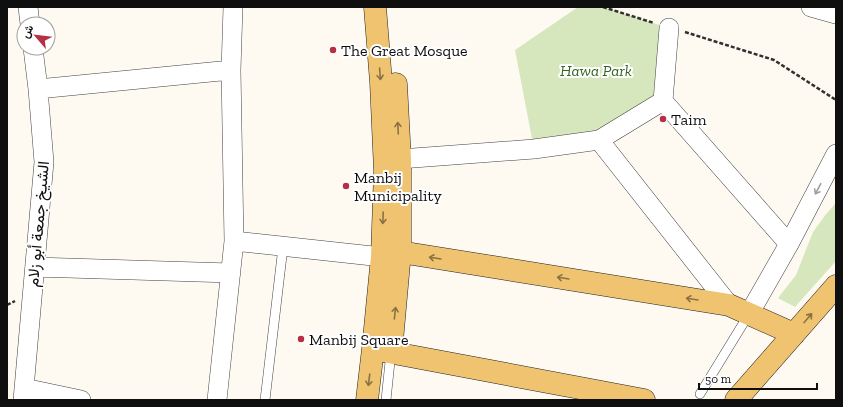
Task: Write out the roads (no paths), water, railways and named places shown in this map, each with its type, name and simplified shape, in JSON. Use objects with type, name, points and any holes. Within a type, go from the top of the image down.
[{"type":"main road","points":[[375,7],[391,255]]},
{"type":"main road","points":[[367,400],[382,351],[400,159],[396,79],[390,7]]},
{"type":"main road","points":[[391,255],[729,305],[794,334]]},
{"type":"main road","points":[[736,400],[836,286]]},
{"type":"main road","points":[[382,351],[644,400]]},
{"type":"street","points":[[217,400],[234,241],[231,70],[233,7]]},
{"type":"street","points":[[811,7],[836,14]]},
{"type":"street","points":[[669,28],[663,101],[789,244]]},
{"type":"street","name":"الشيخ جمعة أبو زلام","points":[[24,394],[44,162],[34,56]]},
{"type":"street","points":[[38,89],[231,70]]},
{"type":"street","points":[[400,159],[534,149],[599,140],[663,101]]},
{"type":"street","points":[[599,140],[729,305]]},
{"type":"street","points":[[750,314],[789,244],[836,154]]},
{"type":"street","points":[[234,241],[391,255]]},
{"type":"street","points":[[35,267],[231,273]]},
{"type":"street","points":[[24,394],[81,400]]},
{"type":"lane","points":[[265,400],[283,246]]},
{"type":"lane","points":[[700,394],[750,314]]},
{"type":"lane","points":[[382,351],[386,400]]},
{"type":"place","name":"The Great Mosque","points":[[333,50]]},
{"type":"place","name":"Taim","points":[[663,119]]},
{"type":"place","name":"Manbij Municipality","points":[[346,186]]},
{"type":"place","name":"Manbij Square","points":[[301,339]]},
{"type":"park label","name":"Hawa Park","points":[[596,70]]}]
